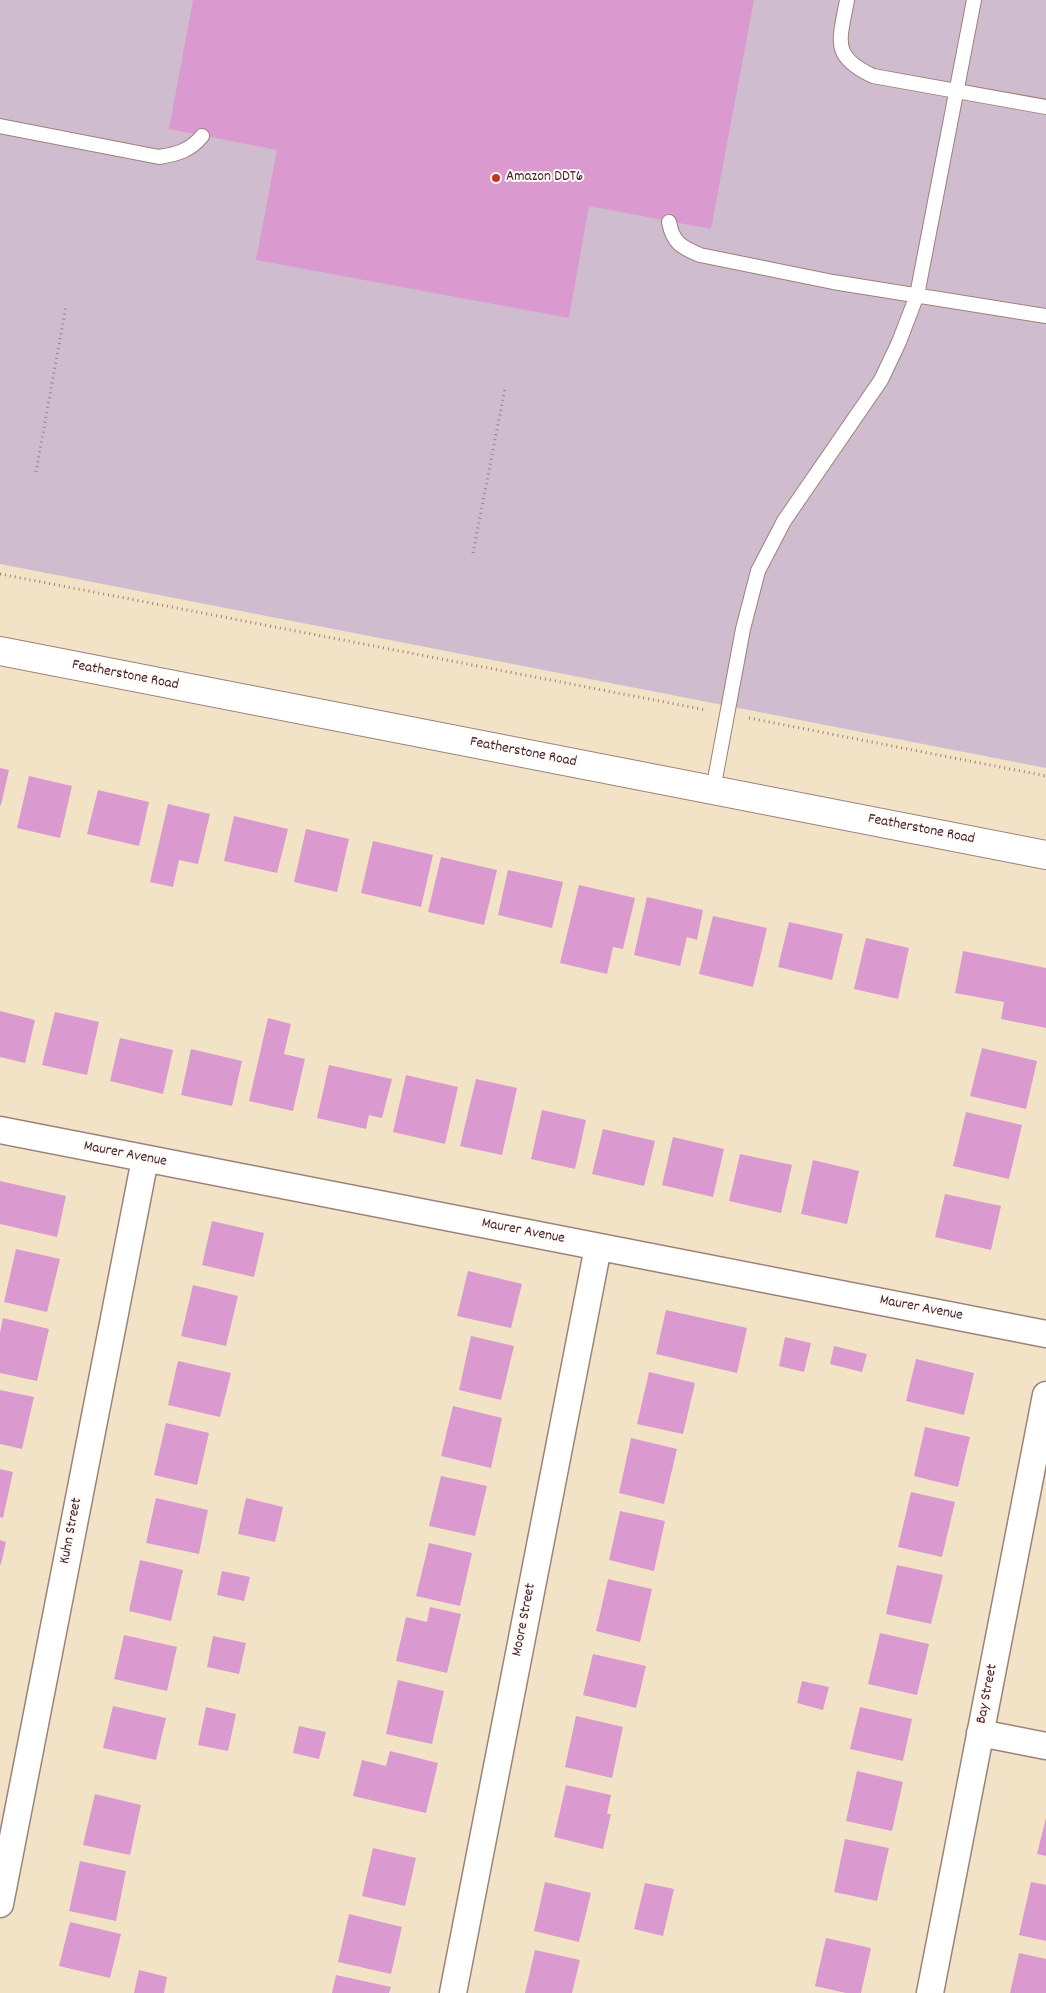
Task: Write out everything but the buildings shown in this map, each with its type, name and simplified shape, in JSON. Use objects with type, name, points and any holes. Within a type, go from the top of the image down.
[{"type":"street","name":"Featherstone Road","points":[[0,651],[1046,855]]},
{"type":"street","name":"Maurer Avenue","points":[[0,1130],[1046,1334]]},
{"type":"street","name":"Kuhn Street","points":[[0,1904],[145,1158]]},
{"type":"street","name":"Moore Street","points":[[453,1993],[598,1246]]},
{"type":"street","name":"Bay Street","points":[[930,1993],[1046,1395]]},
{"type":"street","points":[[980,1733],[1046,1746]]},
{"type":"lane","points":[[848,0],[841,33],[842,53],[854,67],[873,76],[1046,107]]},
{"type":"lane","points":[[713,790],[743,628],[758,571],[784,521],[881,380],[899,342],[917,295],[974,0]]},
{"type":"lane","points":[[0,126],[159,157],[178,154],[195,145],[202,136]]},
{"type":"lane","points":[[669,222],[672,237],[685,248],[700,255],[833,282],[1046,316]]},
{"type":"path","points":[[36,472],[66,306]]},
{"type":"path","points":[[473,553],[505,388]]},
{"type":"path","points":[[0,574],[700,709]]},
{"type":"path","points":[[757,720],[1046,776]]},
{"type":"shaded area","points":[[0,0],[1046,0],[1046,768],[0,564]]},
{"type":"place","name":"Amazon DDT6","points":[[496,178]]}]
